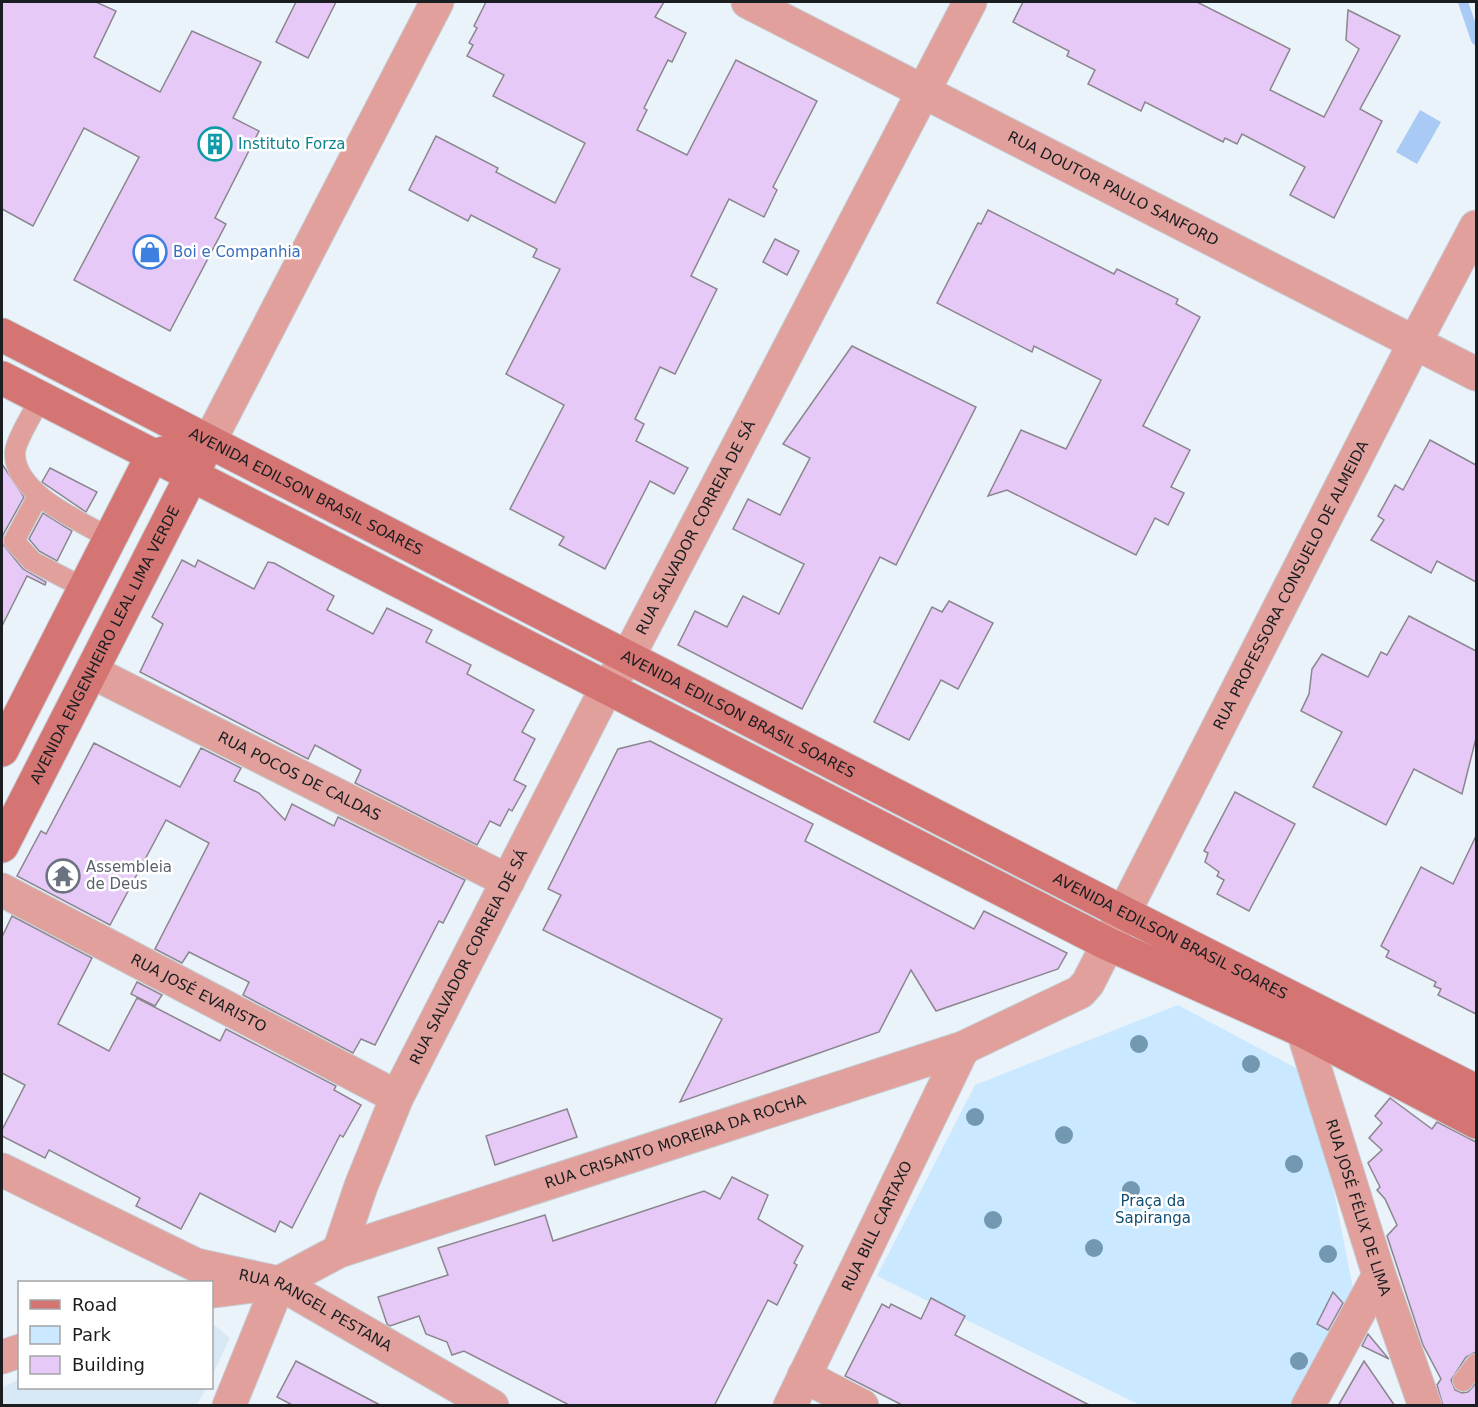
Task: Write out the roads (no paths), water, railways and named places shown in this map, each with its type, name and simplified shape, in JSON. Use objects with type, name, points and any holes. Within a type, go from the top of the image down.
[{"type":"main road","name":"AVENIDA EDILSON BRASIL SOARES","points":[[2,335],[1124,913],[1308,1020],[1476,1122]]},
{"type":"main road","name":"AVENIDA EDILSON BRASIL SOARES","points":[[2,378],[191,477],[1108,944],[1308,1020],[1476,1091]]},
{"type":"main road","points":[[2,750],[152,456],[209,442]]},
{"type":"main road","name":"AVENIDA ENGENHEIRO LEAL LIMA VERDE","points":[[2,846],[209,442]]},
{"type":"street","name":"AVENIDA ENGENHEIRO LEAL LIMA VERDE","points":[[209,442],[437,2]]},
{"type":"street","name":"RUA DOUTOR PAULO SANFORD","points":[[748,2],[1476,374]]},
{"type":"street","name":"RUA SALVADOR CORREIA DE SÁ","points":[[339,1251],[361,1186],[397,1097],[606,689],[628,657],[970,2]]},
{"type":"street","name":"RUA PROFESSORA CONSUELO DE ALMEIDA","points":[[1108,944],[1476,227]]},
{"type":"street","name":"RUA POCOS DE CALDAS","points":[[92,672],[508,881]]},
{"type":"street","name":"RUA JOSÉ EVARISTO","points":[[2,890],[397,1097]]},
{"type":"street","name":"RUA CRISANTO MOREIRA DA ROCHA","points":[[213,1291],[279,1282],[339,1251],[963,1048],[1080,992],[1108,944]]},
{"type":"street","name":"RUA JOSÉ FÉLIX DE LIMA","points":[[1308,1020],[1379,1275],[1425,1406]]},
{"type":"street","name":"RUA BILL CARTAXO","points":[[796,1397],[963,1048]]},
{"type":"street","name":"RUA RANGEL PESTANA","points":[[2,1170],[196,1265],[279,1282],[492,1406]]},
{"type":"street","points":[[1308,1406],[1379,1275]]},
{"type":"street","points":[[229,1406],[279,1282]]},
{"type":"street","points":[[2,1357],[18,1351]]},
{"type":"street","points":[[796,1397],[862,1406]]},
{"type":"lane","points":[[41,398],[15,451],[17,467],[38,496],[110,538]]},
{"type":"lane","points":[[38,496],[14,541],[33,561],[84,588]]},
{"type":"lane","points":[[1463,1381],[1476,1364]]},
{"type":"waterway","points":[[1463,2],[1476,40]]},
{"type":"place","name":"Instituto Forza","points":[[215,144]]},
{"type":"place","name":"Boi e Companhia","points":[[150,252]]},
{"type":"place","name":"Assembleia de Deus","points":[[63,876]]},
{"type":"park label","name":"Praça da Sapiranga","points":[[1153,1210]]}]
